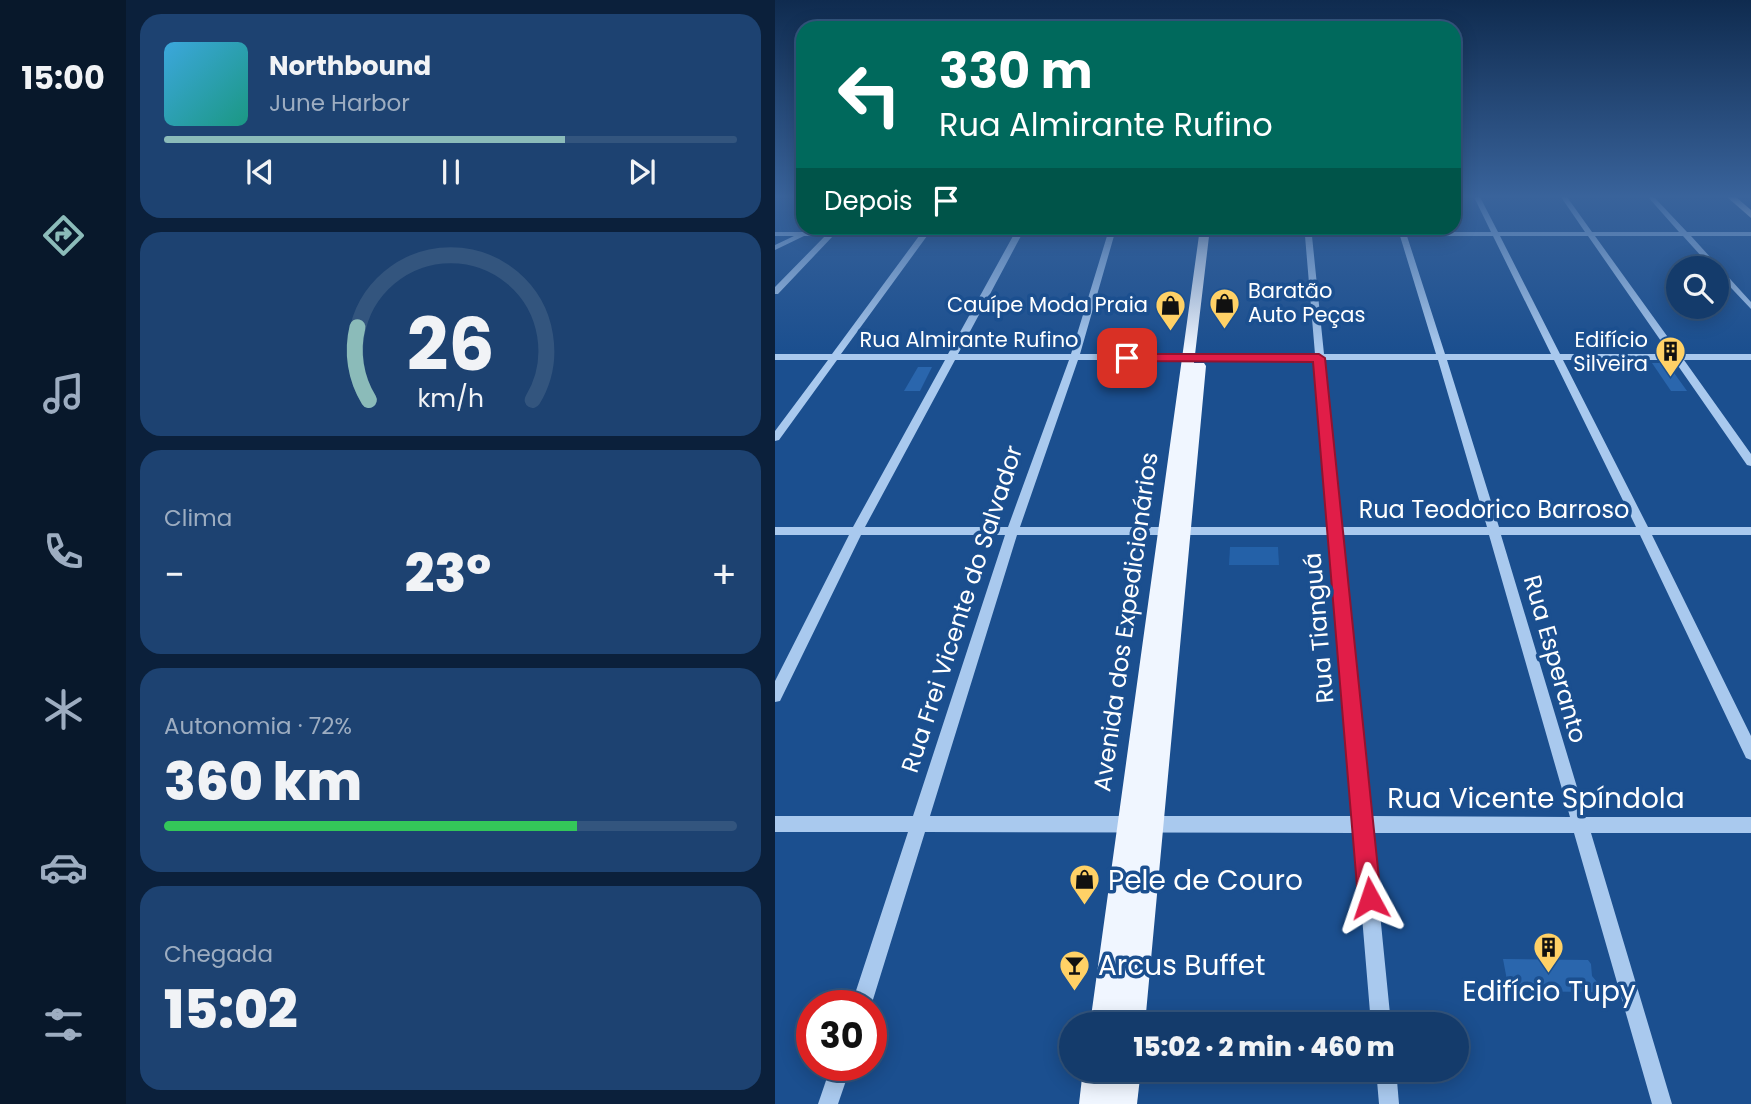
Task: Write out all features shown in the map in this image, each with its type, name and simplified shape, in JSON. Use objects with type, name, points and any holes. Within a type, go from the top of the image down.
[{"type":"main road","name":"Avenida dos Expedicionários","points":[[1132,1012],[1152,824],[1175,531],[1208,249]]},
{"type":"main road","name":"Avenida dos Expedicionários","points":[[1106,1012],[1129,825],[1175,531]]},
{"type":"main road","points":[[1093,1104],[1096,1082]]},
{"type":"main road","points":[[1122,1104],[1125,1082]]},
{"type":"street","points":[[775,292],[816,249]]},
{"type":"street","points":[[775,438],[913,249]]},
{"type":"street","points":[[775,696],[857,531],[1010,249]]},
{"type":"street","name":"Rua Frei Vicente do Salvador","points":[[866,990],[1012,532],[1074,358],[1107,249]]},
{"type":"street","name":"Rua Tianguá","points":[[1310,249],[1380,1012]]},
{"type":"street","name":"Rua Esperanto","points":[[1407,249],[1494,531],[1662,1104]]},
{"type":"street","points":[[1503,249],[1751,753]]},
{"type":"street","points":[[1600,249],[1751,462]]},
{"type":"street","points":[[1729,282],[1751,307]]},
{"type":"street","name":"Rua Almirante Rufino","points":[[775,357],[1751,358]]},
{"type":"street","name":"Rua Teodorico Barroso","points":[[775,531],[1751,531]]},
{"type":"street","name":"Rua Vicente Spíndola","points":[[775,824],[1751,825]]},
{"type":"street","points":[[828,1104],[836,1081]]},
{"type":"street","points":[[1387,1082],[1389,1104]]},
{"type":"shaded area","points":[[1230,547],[1278,547],[1279,565],[1229,565]]},
{"type":"building","name":"Edifício Silveira","points":[[1652,363],[1667,363],[1687,391],[1671,391]]},
{"type":"building","points":[[918,367],[932,367],[920,391],[904,391]]},
{"type":"building","name":"Edifício Tupy","points":[[1503,959],[1588,960],[1592,976],[1602,988],[1595,988],[1596,992],[1509,991]]},
{"type":"place","name":"Baratão Auto Peças","points":[[1225,330]]},
{"type":"place","name":"Cauípe Moda Praia","points":[[1171,332]]},
{"type":"place","name":"Edifício Silveira","points":[[1671,379]]},
{"type":"place","name":"Pele de Couro","points":[[1085,907]]},
{"type":"place","name":"Edifício Tupy","points":[[1549,974]]},
{"type":"place","name":"Arcus Buffet","points":[[1075,992]]},
{"type":"route","points":[[1127,358],[1319,358],[1370,898]]}]
